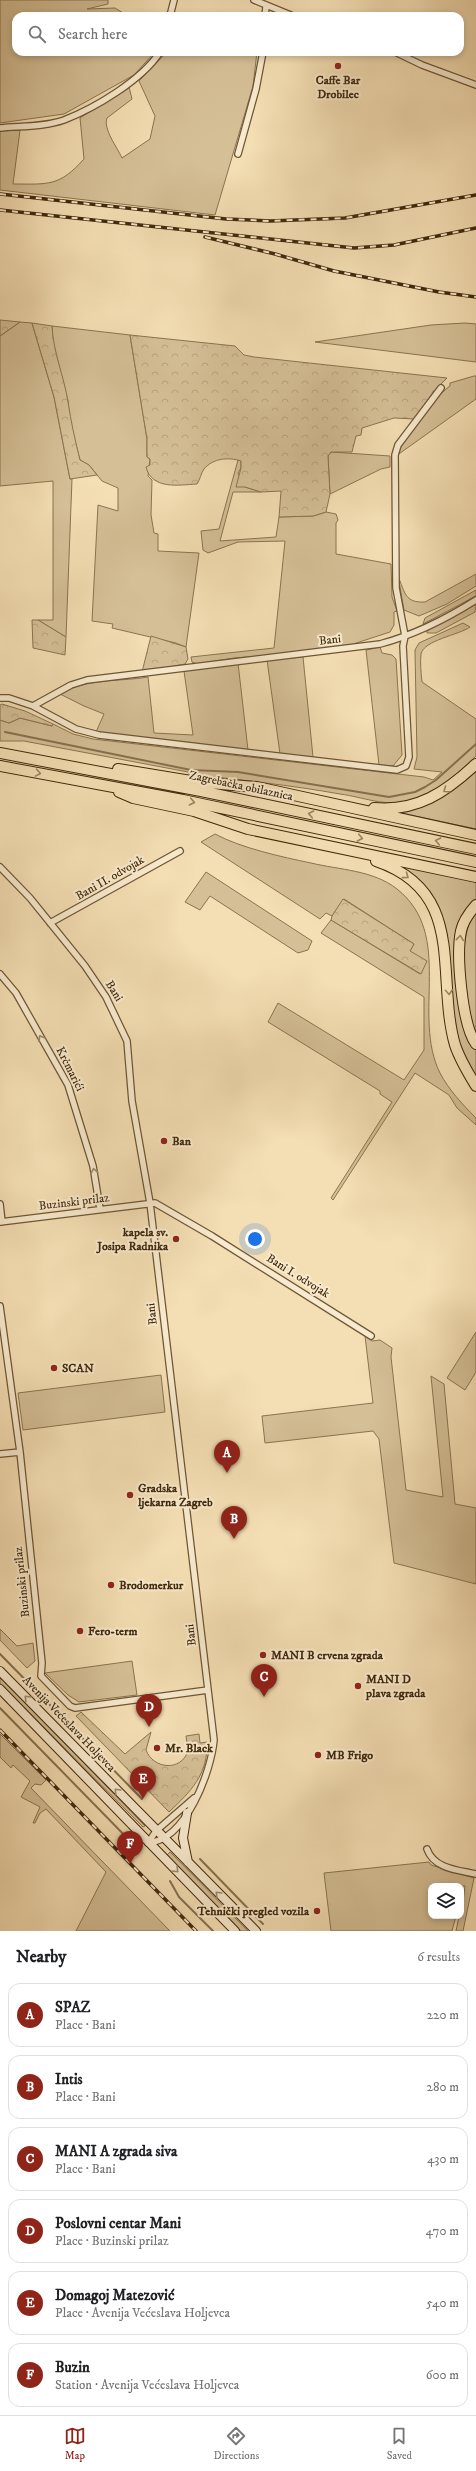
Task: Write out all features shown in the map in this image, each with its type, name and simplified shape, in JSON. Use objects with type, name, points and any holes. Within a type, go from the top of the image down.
[{"type":"highway","name":"Zagrebačka obilaznica","points":[[0,753],[98,771],[476,849]]},
{"type":"highway","points":[[337,804],[377,808],[411,806],[438,795],[476,764]]},
{"type":"highway","points":[[0,766],[112,787],[476,862]]},
{"type":"highway","points":[[98,771],[134,770],[197,782],[238,784],[476,835]]},
{"type":"highway","points":[[112,787],[133,798],[194,811],[248,829],[476,877]]},
{"type":"highway","points":[[318,843],[327,850],[369,858],[396,869],[417,885],[431,903],[444,938],[451,1023],[455,1045],[476,1086]]},
{"type":"highway","points":[[476,905],[463,924],[460,943],[466,1021],[476,1044]]},
{"type":"main road","name":"Avenija Većeslava Holjevca","points":[[0,1671],[189,1865],[256,1931]]},
{"type":"main road","name":"Avenija Većeslava Holjevca","points":[[0,1689],[235,1931]]},
{"type":"main road","points":[[187,1813],[183,1844],[189,1865]]},
{"type":"street","points":[[171,12],[174,0]]},
{"type":"street","points":[[254,0],[266,7],[281,12]]},
{"type":"street","points":[[266,7],[266,12]]},
{"type":"street","points":[[0,128],[46,124],[64,120],[101,101],[137,77],[157,56]]},
{"type":"street","points":[[238,154],[256,89],[262,56]]},
{"type":"street","points":[[403,56],[422,65],[476,85]]},
{"type":"street","points":[[0,698],[9,698],[33,706],[76,728],[99,735],[397,770],[406,766],[409,757],[403,646],[406,636],[396,588],[395,455],[398,445],[441,388]]},
{"type":"street","name":"Bani","points":[[33,706],[71,685],[87,680],[145,675],[233,661],[349,649],[380,644],[406,636],[452,615],[476,600]]},
{"type":"street","name":"Bani II. odvojak","points":[[50,923],[180,851]]},
{"type":"street","name":"Bani","points":[[0,867],[30,898],[106,997],[127,1041],[132,1101],[150,1203],[214,1740],[213,1752],[207,1775],[187,1813],[176,1827],[163,1838],[148,1843]]},
{"type":"street","name":"Krčmarići","points":[[0,974],[16,993],[68,1085],[93,1166],[100,1209]]},
{"type":"street","name":"Buzinski prilaz","points":[[0,1204],[1,1222],[150,1203]]},
{"type":"street","name":"Bani I. odvojak","points":[[150,1203],[155,1203],[212,1236],[371,1336]]},
{"type":"street","name":"Buzinski prilaz","points":[[0,1306],[20,1452],[42,1663],[41,1676],[70,1706],[75,1708],[208,1690]]},
{"type":"street","points":[[0,1454],[20,1452]]},
{"type":"street","name":"Bani","points":[[148,1843],[156,1831],[196,1797]]},
{"type":"street","points":[[427,1850],[432,1859],[438,1864],[476,1874]]},
{"type":"green space","points":[[0,0],[108,0],[108,4],[87,9],[115,8],[122,12],[12,12],[12,56],[151,56],[134,75],[64,114],[0,123]]},
{"type":"green space","points":[[163,56],[257,56],[253,86],[215,215],[0,190],[0,131],[20,130],[13,184],[52,182],[67,175],[84,159],[80,118],[129,87],[132,99],[107,118],[107,127],[111,138],[122,158],[150,139],[155,116],[139,81]]},
{"type":"green space","points":[[0,320],[20,322],[0,336]]},
{"type":"green space","points":[[20,322],[32,323],[54,397],[70,479],[72,479],[66,637],[38,620],[53,620],[53,481],[0,486],[0,336]]},
{"type":"green space","points":[[32,323],[52,326],[54,345],[66,392],[80,460],[89,465],[97,475],[70,479],[54,397]]},
{"type":"green space","points":[[465,323],[476,324],[476,362],[315,342],[431,325]]},
{"type":"green space","points":[[52,326],[130,335],[147,439],[147,457],[150,459],[148,476],[152,480],[151,515],[154,533],[158,534],[158,551],[199,553],[186,647],[176,643],[112,628],[113,624],[92,621],[98,505],[118,511],[118,488],[102,481],[89,465],[80,460],[70,422],[68,401],[53,342]]},
{"type":"green space","points":[[130,335],[235,346],[244,355],[254,357],[447,378],[434,391],[415,419],[394,418],[362,428],[361,435],[356,436],[352,452],[331,452],[328,456],[330,494],[326,512],[313,516],[279,517],[281,491],[261,492],[245,487],[236,487],[241,468],[241,461],[221,459],[208,465],[204,469],[197,484],[174,485],[160,483],[154,480],[149,474],[146,467],[150,465],[150,459],[147,457],[147,439]]},
{"type":"green space","points":[[476,376],[476,399],[396,456],[399,449],[420,418],[436,398],[450,386],[450,383]]},
{"type":"green space","points":[[331,452],[390,456],[390,467],[381,469],[330,494],[328,456]]},
{"type":"green space","points":[[238,460],[241,461],[241,468],[238,473],[245,487],[261,492],[233,492],[220,541],[276,537],[279,517],[313,516],[326,512],[336,514],[338,520],[336,523],[336,554],[391,564],[392,597],[397,611],[394,612],[394,625],[390,632],[335,650],[234,658],[197,664],[192,662],[191,657],[274,648],[285,541],[238,542],[208,553],[203,550],[201,531],[219,529]]},
{"type":"green space","points":[[476,574],[476,586],[447,604],[419,616],[404,610],[398,576],[404,592],[410,599],[418,602],[425,602]]},
{"type":"green space","points":[[476,590],[476,596],[423,624],[425,618]]},
{"type":"green space","points":[[476,604],[475,612],[436,633],[427,633],[427,631]]},
{"type":"green space","points":[[32,620],[38,620],[66,637],[65,655],[33,648]]},
{"type":"green space","points":[[463,623],[470,627],[435,641],[424,649],[421,654],[422,682],[476,719],[476,756],[446,783],[428,794],[409,801],[391,803],[374,801],[349,795],[302,788],[189,774],[188,772],[24,741],[0,741],[0,720],[9,723],[20,718],[52,726],[53,724],[73,734],[93,739],[424,777],[433,780],[442,772],[414,769],[417,757],[415,650],[419,643]]},
{"type":"green space","points":[[151,636],[186,647],[188,659],[185,664],[142,672]]},
{"type":"green space","points":[[380,647],[382,653],[392,655],[396,659],[402,755],[393,766],[379,765],[366,650]]},
{"type":"green space","points":[[303,657],[313,757],[280,754],[267,660]]},
{"type":"green space","points":[[238,663],[248,750],[96,732],[104,714],[60,694],[81,685],[103,681],[148,677],[154,733],[193,735],[184,671]]},
{"type":"green space","points":[[2,704],[25,711],[53,724],[52,726],[20,718],[9,723],[0,720],[0,705]]},
{"type":"green space","points":[[476,769],[476,829],[396,812],[419,807],[440,798]]},
{"type":"green space","points":[[215,834],[237,844],[262,852],[367,874],[388,883],[397,889],[414,908],[424,929],[428,952],[429,1026],[432,1050],[440,1073],[447,1085],[476,1118],[476,1125],[457,1108],[449,1095],[415,1073],[333,1200],[331,1198],[392,1102],[380,1094],[380,1091],[268,1022],[278,1003],[404,1080],[424,1050],[424,997],[321,933],[331,920],[420,974],[410,951],[414,944],[344,899],[332,916],[326,913],[320,919],[201,842]]},
{"type":"green space","points":[[397,865],[476,882],[476,899],[470,905],[456,941],[462,1020],[468,1038],[476,1050],[476,1078],[461,1051],[453,1023],[443,939],[436,913],[421,888]]},
{"type":"green space","points":[[206,872],[312,941],[308,950],[298,953],[210,896],[200,910],[185,902]]},
{"type":"green space","points":[[343,899],[414,944],[410,951],[427,961],[421,974],[331,920]]},
{"type":"green space","points":[[476,911],[476,1038],[466,990],[464,955],[465,939],[469,924]]},
{"type":"green space","points":[[476,1332],[476,1372],[465,1390],[447,1378]]},
{"type":"green space","points":[[365,1336],[372,1341],[380,1340],[392,1348],[391,1357],[406,1490],[443,1497],[431,1376],[444,1384],[455,1504],[476,1508],[476,1584],[394,1563],[379,1439],[373,1431],[265,1443],[262,1416],[373,1403]]},
{"type":"green space","points":[[161,1375],[165,1412],[23,1430],[18,1393]]},
{"type":"green space","points":[[0,1629],[17,1646],[33,1643],[35,1661],[27,1668],[0,1640]]},
{"type":"green space","points":[[132,1661],[137,1695],[79,1702],[68,1695],[45,1673]]},
{"type":"green space","points":[[0,1677],[145,1826],[143,1827],[0,1683]]},
{"type":"green space","points":[[81,1712],[125,1754],[151,1732],[146,1750],[155,1761],[167,1766],[173,1765],[184,1758],[188,1751],[186,1736],[199,1734],[200,1743],[207,1742],[207,1754],[205,1764],[197,1782],[169,1812],[76,1716]]},
{"type":"green space","points":[[0,1734],[46,1780],[41,1785],[35,1784],[31,1788],[170,1931],[76,1931],[106,1872],[46,1809],[40,1813],[35,1823],[33,1823],[40,1807],[21,1797],[30,1781],[13,1765],[11,1768],[0,1757]]},
{"type":"green space","points":[[170,1852],[248,1931],[241,1931],[167,1855]]},
{"type":"green space","points":[[429,1862],[431,1865],[474,1878],[463,1931],[456,1931],[458,1919],[464,1919],[464,1883],[428,1883],[428,1919],[455,1919],[452,1931],[331,1931],[324,1873]]},
{"type":"waterway","points":[[5,732],[191,770],[238,772],[389,797],[415,792],[425,787],[436,780],[476,744]]},
{"type":"waterway","points":[[0,1654],[142,1799]]},
{"type":"waterway","points":[[0,1708],[134,1845]]},
{"type":"waterway","points":[[200,1859],[263,1924]]},
{"type":"waterway","points":[[170,1881],[179,1897],[213,1931]]},
{"type":"railway","points":[[0,194],[226,219],[270,221],[345,218],[476,195]]},
{"type":"railway","points":[[0,210],[354,248],[394,245],[476,228]]},
{"type":"railway","points":[[205,237],[275,254],[334,271],[439,292],[476,297]]},
{"type":"railway","points":[[0,1730],[196,1931]]},
{"type":"place","name":"Caffe Bar Drobilec","points":[[338,66]]},
{"type":"place","name":"Ban","points":[[164,1141]]},
{"type":"place","name":"kapela sv. Josipa Radnika","points":[[176,1239]]},
{"type":"place","name":"SCAN","points":[[54,1368]]},
{"type":"place","name":"SPAZ","points":[[227,1473]]},
{"type":"place","name":"Gradska ljekarna Zagreb","points":[[130,1495]]},
{"type":"place","name":"Intis","points":[[234,1539]]},
{"type":"place","name":"Brodomerkur","points":[[111,1585]]},
{"type":"place","name":"Fero-term","points":[[80,1631]]},
{"type":"place","name":"MANI B crvena zgrada","points":[[263,1655]]},
{"type":"place","name":"MANI D plava zgrada","points":[[358,1686]]},
{"type":"place","name":"MANI A zgrada siva","points":[[264,1697]]},
{"type":"place","name":"Poslovni centar Mani","points":[[149,1727]]},
{"type":"place","name":"Mr. Black","points":[[157,1748]]},
{"type":"place","name":"MB Frigo","points":[[318,1755]]},
{"type":"place","name":"Domagoj Matezović","points":[[143,1799]]},
{"type":"place","name":"Buzin","points":[[130,1864]]},
{"type":"place","name":"Tehnički pregled vozila","points":[[317,1911]]}]
